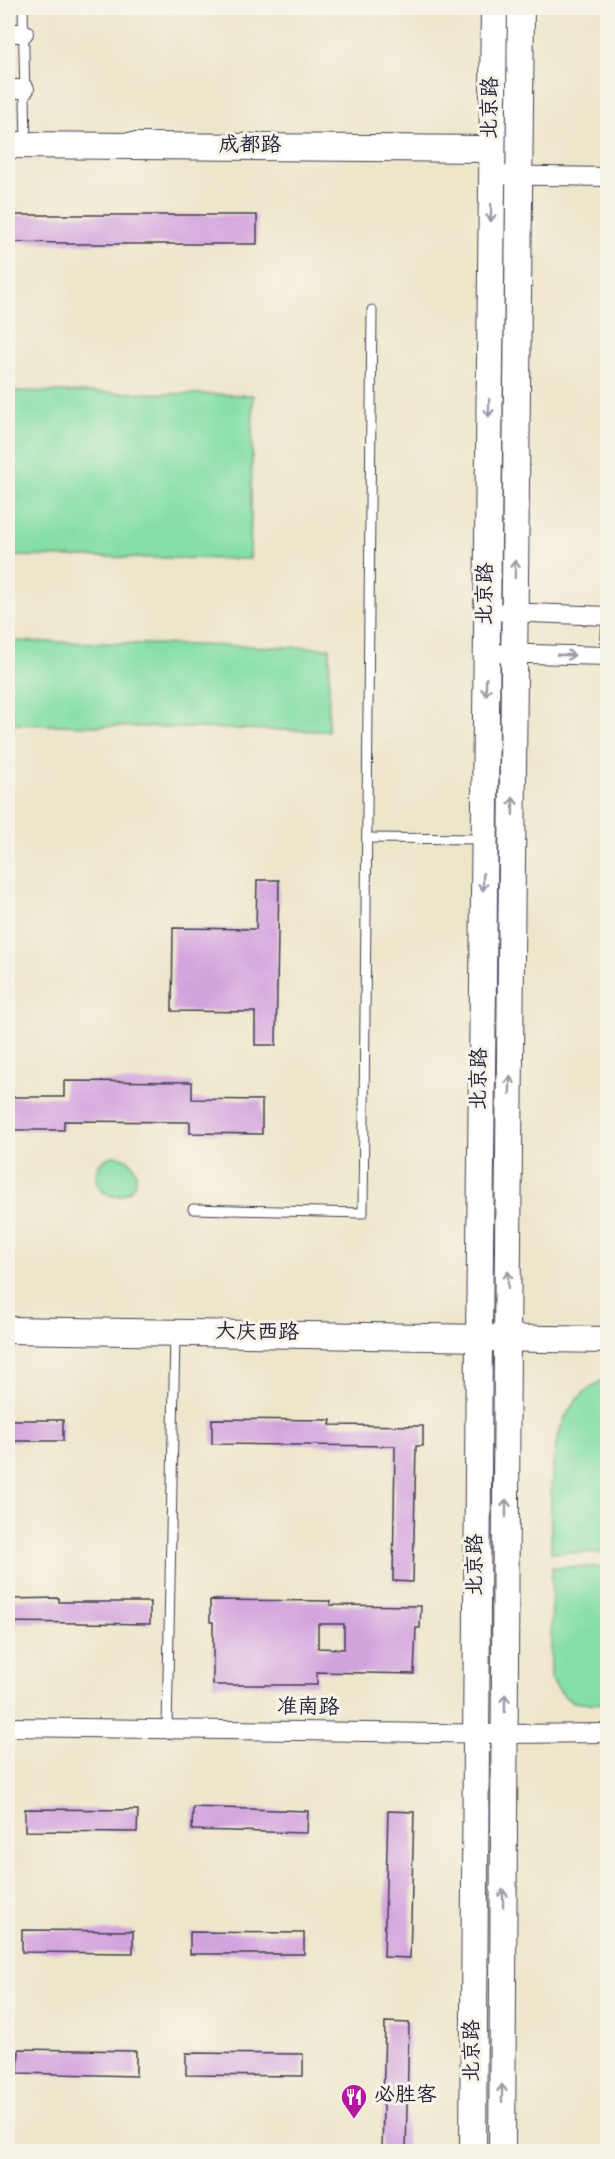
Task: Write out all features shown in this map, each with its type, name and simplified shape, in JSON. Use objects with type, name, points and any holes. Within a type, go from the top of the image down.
[{"type":"main road","name":"北京路","points":[[473,2151],[478,1338],[494,8]]},
{"type":"main road","name":"北京路","points":[[502,2151],[507,1339],[521,8]]},
{"type":"main road","name":"成都路","points":[[17,145],[492,149]]},
{"type":"main road","name":"大庆西路","points":[[8,1330],[608,1340]]},
{"type":"street","points":[[491,175],[608,177]]},
{"type":"street","points":[[486,611],[607,614]]},
{"type":"street","points":[[486,653],[606,656]]},
{"type":"street","name":"准南路","points":[[8,1727],[476,1734],[608,1733]]},
{"type":"lane","points":[[17,145],[16,33],[23,8]]},
{"type":"lane","points":[[193,1209],[363,1213],[372,310]]},
{"type":"lane","points":[[606,656],[607,614]]},
{"type":"lane","points":[[367,838],[484,839]]},
{"type":"lane","points":[[167,1729],[175,1333]]},
{"type":"green space","points":[[8,391],[253,395],[250,559],[8,556]]},
{"type":"green space","points":[[8,641],[330,648],[328,731],[8,724]]},
{"type":"green space","points":[[116,1156],[130,1162],[136,1176],[130,1190],[116,1196],[102,1190],[96,1176],[102,1162]]},
{"type":"green space","points":[[607,1379],[608,1534],[605,1553],[551,1552],[552,1479],[561,1429],[571,1408],[586,1391]]},
{"type":"green space","points":[[552,1567],[606,1567],[608,1579],[607,1703],[574,1702],[563,1695],[551,1678]]},
{"type":"building","points":[[8,215],[257,215],[257,244],[8,242]]},
{"type":"building","points":[[257,880],[279,880],[276,1045],[255,1045],[255,1012],[172,1011],[173,928],[256,929]]},
{"type":"building","points":[[64,1081],[192,1082],[192,1099],[262,1100],[262,1134],[190,1133],[190,1122],[64,1121],[64,1130],[8,1130],[8,1097],[64,1097]]},
{"type":"building","points":[[212,1419],[331,1420],[330,1425],[423,1426],[423,1446],[416,1446],[413,1582],[393,1581],[395,1446],[212,1444]]},
{"type":"building","points":[[8,1420],[63,1420],[63,1441],[8,1441]]},
{"type":"building","points":[[59,1598],[59,1602],[150,1602],[150,1624],[8,1622],[8,1599]]},
{"type":"building","points":[[210,1600],[330,1601],[330,1605],[421,1606],[420,1628],[416,1628],[414,1674],[317,1672],[317,1685],[213,1685],[213,1622],[210,1622]],"holes":[[[318,1624],[344,1624],[344,1649],[318,1648]]]},
{"type":"building","points":[[193,1807],[308,1811],[307,1833],[192,1830]]},
{"type":"building","points":[[25,1809],[138,1810],[137,1832],[25,1831]]},
{"type":"building","points":[[388,1811],[414,1812],[410,1958],[384,1957]]},
{"type":"building","points":[[22,1930],[133,1931],[133,1953],[22,1952]]},
{"type":"building","points":[[190,1932],[304,1933],[304,1954],[190,1954]]},
{"type":"building","points":[[385,2022],[409,2023],[406,2151],[382,2151]]},
{"type":"building","points":[[19,2049],[136,2051],[136,2076],[18,2073]]},
{"type":"building","points":[[186,2053],[303,2054],[303,2076],[186,2075]]},
{"type":"place","name":"必胜客","points":[[354,2120]]}]
